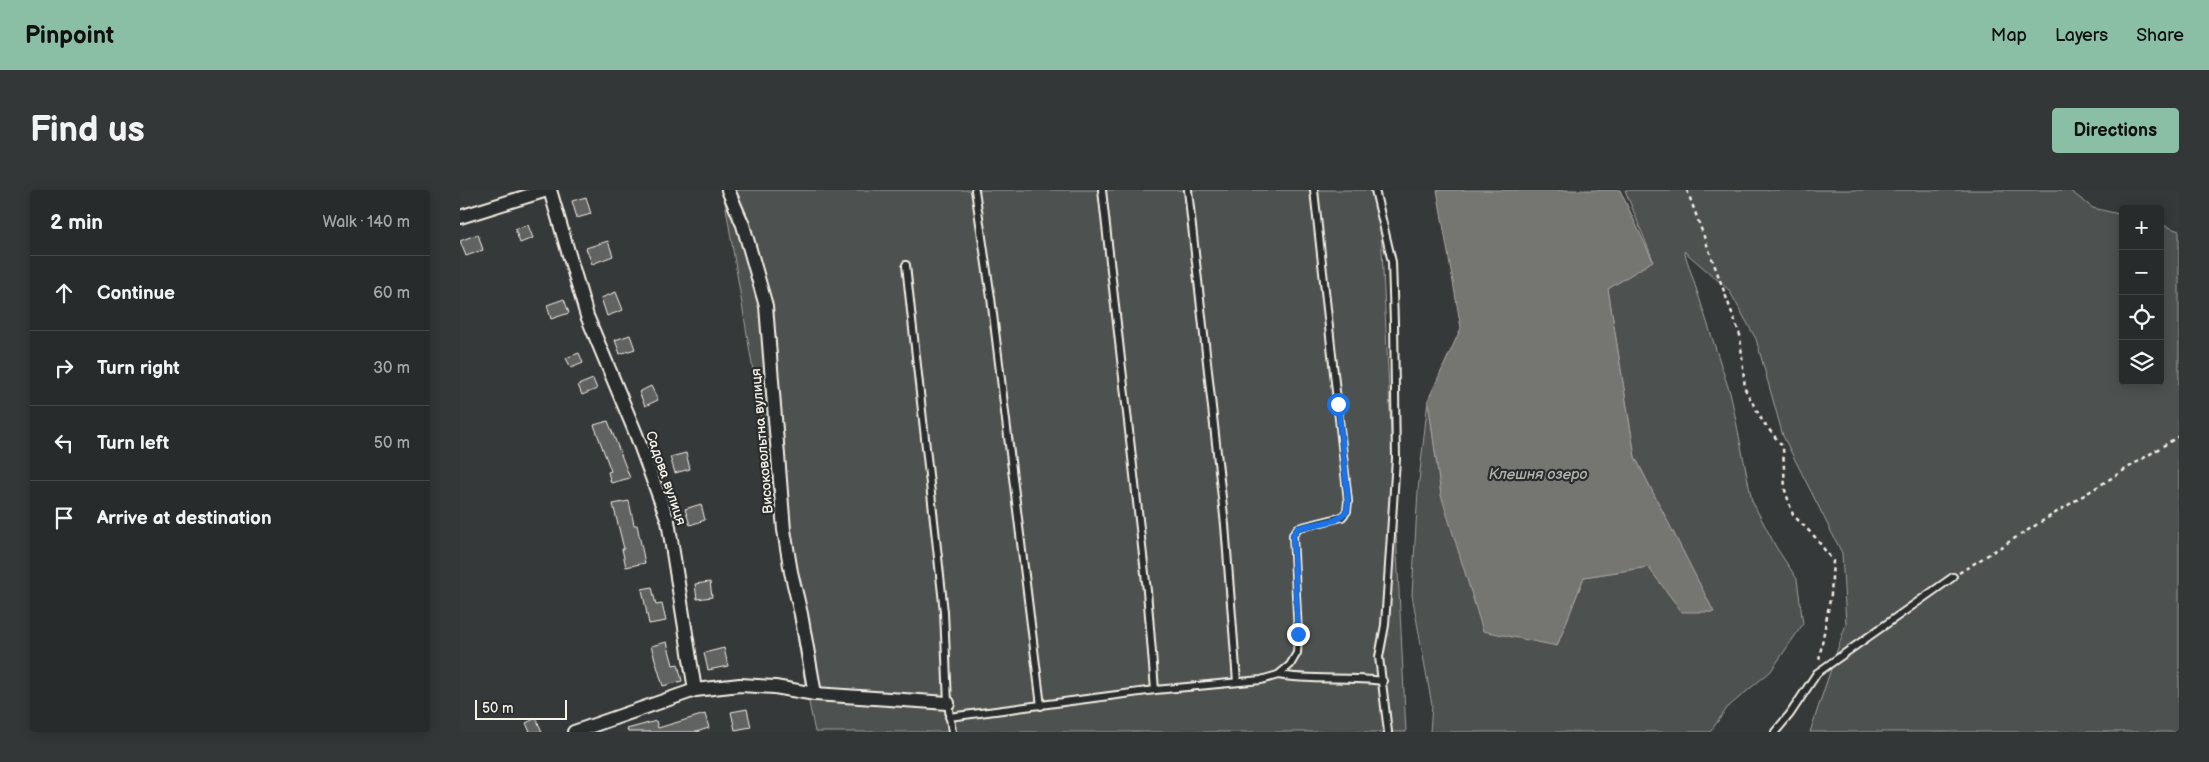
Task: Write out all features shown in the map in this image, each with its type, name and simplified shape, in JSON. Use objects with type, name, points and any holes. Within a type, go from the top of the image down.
[{"type":"street","name":"Садова вулиця","points":[[460,217],[549,190],[587,316],[636,434],[668,521],[695,690]]},
{"type":"street","name":"Високовольтна вулиця","points":[[728,190],[743,225],[766,306],[784,530],[815,694]]},
{"type":"street","points":[[574,732],[695,690],[740,685],[775,687],[815,694],[948,703]]},
{"type":"lane","points":[[975,190],[994,318],[1041,706]]},
{"type":"lane","points":[[1102,190],[1147,591],[1156,690]]},
{"type":"lane","points":[[1188,190],[1225,525],[1237,682]]},
{"type":"lane","points":[[950,717],[1156,690],[1261,680],[1278,675],[1290,665],[1297,653],[1298,634],[1293,535],[1298,528],[1342,517],[1347,511],[1348,500],[1314,190]]},
{"type":"lane","points":[[1375,190],[1392,262],[1394,332],[1396,459],[1385,625],[1379,657],[1388,732]]},
{"type":"lane","points":[[906,265],[944,612],[948,703],[952,732]]},
{"type":"lane","points":[[1775,732],[1790,714],[1817,673],[1953,577]]},
{"type":"lane","points":[[1278,675],[1297,678],[1357,678],[1383,681]]},
{"type":"path","points":[[1687,190],[1740,335],[1745,389],[1763,422],[1783,446],[1786,490],[1793,515],[1815,537],[1833,561],[1831,594],[1817,673]]},
{"type":"path","points":[[1953,577],[2179,436]]},
{"type":"shaded area","points":[[723,190],[1379,190],[1406,732],[815,732],[805,683]]},
{"type":"shaded area","points":[[1625,190],[2069,190],[2093,208],[2119,214],[2119,385],[2164,385],[2164,225],[2179,231],[2179,732],[1810,732],[1846,624],[1842,553],[1783,436],[1756,339],[1729,290],[1684,251],[1731,396],[1752,501],[1776,547],[1797,579],[1803,624],[1771,671],[1728,707],[1710,732],[1430,732],[1432,705],[1412,595],[1418,490],[1428,400],[1441,495],[1557,646],[1584,577],[1649,567],[1682,611],[1713,612],[1635,457],[1608,289],[1653,260]]},
{"type":"water","name":"Клешня озеро","points":[[1437,190],[1620,190],[1653,261],[1608,289],[1635,457],[1714,612],[1682,612],[1648,567],[1584,577],[1557,646],[1483,631],[1441,495],[1428,400],[1461,328]]},
{"type":"building","points":[[586,197],[591,214],[577,218],[572,201]]},
{"type":"building","points":[[528,225],[533,238],[520,243],[515,229]]},
{"type":"building","points":[[478,234],[483,250],[466,256],[460,241]]},
{"type":"building","points":[[608,241],[613,256],[592,264],[586,248]]},
{"type":"building","points":[[616,292],[623,310],[607,316],[601,298]]},
{"type":"building","points":[[564,299],[569,313],[551,319],[547,305]]},
{"type":"building","points":[[630,335],[635,349],[620,354],[615,340]]},
{"type":"building","points":[[579,353],[583,363],[571,368],[566,358]]},
{"type":"building","points":[[593,379],[597,389],[582,395],[578,385]]},
{"type":"building","points":[[651,386],[658,400],[645,406],[639,392]]},
{"type":"building","points":[[608,421],[630,478],[611,483],[608,472],[611,471],[594,425]]},
{"type":"building","points":[[686,453],[690,469],[675,473],[670,457]]},
{"type":"building","points":[[629,501],[634,525],[637,525],[645,563],[626,567],[622,549],[624,549],[613,504]]},
{"type":"building","points":[[701,504],[705,520],[690,525],[685,509]]},
{"type":"building","points":[[710,582],[712,597],[697,599],[695,584]]},
{"type":"building","points":[[652,587],[656,605],[662,604],[666,621],[649,624],[642,589]]},
{"type":"building","points":[[667,642],[673,665],[678,664],[682,681],[663,686],[651,646]]},
{"type":"building","points":[[724,648],[728,666],[708,670],[704,653]]},
{"type":"building","points":[[747,709],[751,727],[735,730],[731,712]]},
{"type":"building","points":[[705,714],[709,728],[696,732],[628,732],[627,729],[656,721],[658,728]]},
{"type":"building","points":[[536,718],[542,732],[530,732],[526,723]]},
{"type":"route","points":[[1298,634],[1293,535],[1298,528],[1336,520],[1347,511],[1348,500],[1338,404]]}]
